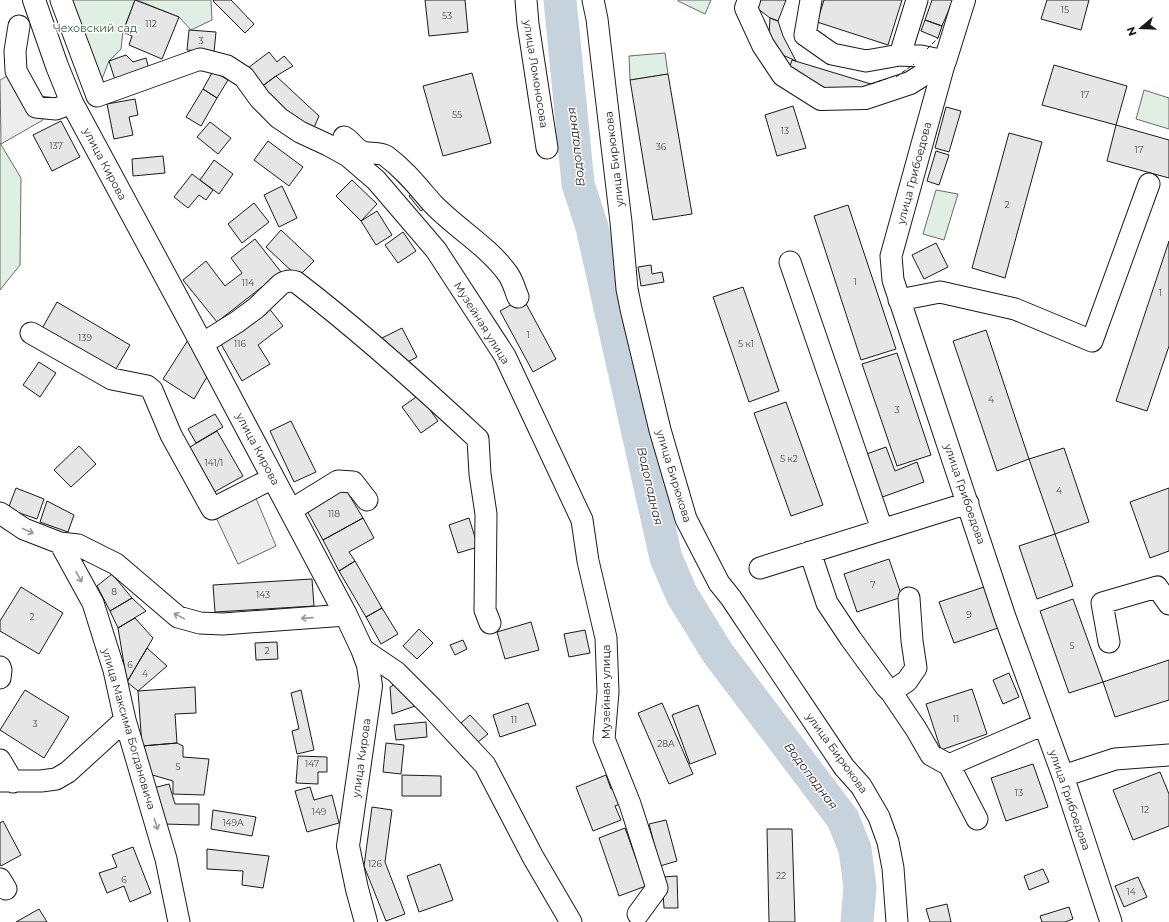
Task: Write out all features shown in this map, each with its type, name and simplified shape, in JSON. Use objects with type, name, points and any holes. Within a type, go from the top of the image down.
[{"type":"main road","name":"улица Кирова","points":[[34,0],[57,66],[72,103],[291,510],[346,615],[368,665],[371,686],[348,846],[366,922]]},
{"type":"main road","points":[[749,0],[746,8],[763,46],[783,75],[821,100],[865,98],[910,83],[945,61],[964,0]]},
{"type":"street","name":"Музейная улица","points":[[61,0],[97,96],[200,59],[227,66],[244,77],[260,98],[279,118],[300,132],[348,156],[376,180],[436,250],[505,356],[582,520],[588,561],[606,638],[608,692],[604,739],[630,804],[656,888],[638,914]]},
{"type":"street","name":"улица Ломоносова","points":[[526,0],[528,24],[547,148]]},
{"type":"street","name":"улица Бирюкова","points":[[593,0],[600,39],[621,222],[627,289],[660,430],[686,519],[719,583],[731,598],[844,767],[861,786],[879,817],[888,842],[893,868],[897,922]]},
{"type":"street","points":[[811,0],[806,35],[832,54],[866,61],[900,55],[921,56],[945,61]]},
{"type":"street","points":[[900,55],[917,0]]},
{"type":"street","points":[[19,26],[15,51],[16,71],[36,107],[56,109],[72,103]]},
{"type":"street","name":"улица Грибоедова","points":[[945,61],[891,256],[893,280],[1006,617],[1063,776],[1111,922]]},
{"type":"street","points":[[322,142],[341,136],[347,138],[354,147],[362,152],[384,155],[405,171],[433,204],[452,222],[487,250],[509,275],[518,297]]},
{"type":"street","points":[[900,300],[940,292],[1015,309],[1092,341],[1149,184]]},
{"type":"street","points":[[790,262],[882,529]]},
{"type":"street","points":[[202,344],[256,308],[281,284],[288,281],[296,282],[329,307],[478,439],[480,474],[486,514],[485,610],[490,623]]},
{"type":"street","points":[[31,333],[112,378],[147,386],[152,390],[171,435],[212,509],[273,478]]},
{"type":"street","points":[[291,510],[338,481],[353,482],[367,500]]},
{"type":"street","points":[[760,568],[968,503]]},
{"type":"street","points":[[0,513],[24,529],[60,543],[78,545],[116,564],[178,617],[200,624],[223,624],[346,615]]},
{"type":"street","name":"улица Максима Богдановича","points":[[60,543],[93,603],[114,670],[125,720],[166,859],[179,922]]},
{"type":"street","points":[[810,552],[827,603],[851,639],[891,692],[916,729],[931,755],[949,765],[977,818]]},
{"type":"street","points":[[1109,642],[1102,603],[1156,587],[1169,604]]},
{"type":"street","points":[[891,692],[907,681],[916,668],[912,642],[909,598]]},
{"type":"street","points":[[362,649],[396,672],[485,765],[533,857],[571,922]]},
{"type":"street","points":[[0,667],[0,678]]},
{"type":"street","points":[[0,760],[6,781],[41,781],[56,779],[68,772],[125,720]]},
{"type":"street","points":[[949,765],[1044,724]]},
{"type":"street","points":[[1063,776],[1115,759],[1169,755]]},
{"type":"green space","name":"Чеховский сад","points":[[57,0],[135,0],[123,31],[121,49],[109,61],[102,79]]},
{"type":"green space","name":"Чеховский сад","points":[[137,0],[211,0],[212,20],[191,30],[179,17]]},
{"type":"green space","points":[[678,0],[711,0],[705,14]]},
{"type":"green space","points":[[665,53],[668,74],[630,80],[629,56]]},
{"type":"green space","points":[[1144,90],[1169,98],[1169,129],[1136,119]]},
{"type":"green space","points":[[0,143],[21,178],[20,265],[0,290]]},
{"type":"green space","points":[[936,190],[958,194],[944,240],[923,234]]},
{"type":"shaded area","points":[[16,71],[43,120],[1,144],[0,80]]},
{"type":"shaded area","points":[[252,489],[276,546],[238,564],[212,509]]},
{"type":"building","points":[[135,0],[179,17],[162,59],[129,45],[132,36],[123,32]]},
{"type":"building","points":[[231,0],[254,24],[245,33],[213,1]]},
{"type":"building","points":[[425,0],[465,0],[468,32],[429,36]]},
{"type":"building","points":[[755,0],[786,0],[778,21],[770,18],[753,5]]},
{"type":"building","points":[[824,0],[902,0],[888,45],[817,22]]},
{"type":"building","points":[[932,0],[953,0],[942,26],[925,20]]},
{"type":"building","points":[[1047,0],[1089,0],[1081,30],[1041,19]]},
{"type":"building","points":[[770,18],[778,21],[783,36],[796,61],[778,53],[769,35]]},
{"type":"building","points":[[925,20],[942,26],[938,38],[921,31]]},
{"type":"building","points":[[189,30],[216,32],[214,52],[187,50]]},
{"type":"building","points":[[269,52],[277,62],[284,56],[293,66],[261,87],[244,71]]},
{"type":"building","points":[[126,55],[133,62],[146,58],[149,69],[115,80],[109,61]]},
{"type":"building","points":[[792,60],[871,84],[864,93],[828,89],[788,72]]},
{"type":"building","points":[[1054,65],[1127,86],[1116,125],[1042,105]]},
{"type":"building","points":[[213,71],[228,80],[217,98],[203,89]]},
{"type":"building","points":[[472,73],[491,143],[443,156],[423,86]]},
{"type":"building","points":[[668,74],[692,214],[653,220],[630,80]]},
{"type":"building","points":[[276,76],[319,116],[313,130],[286,118],[261,87]]},
{"type":"building","points":[[203,89],[217,98],[201,126],[186,117]]},
{"type":"building","points":[[135,99],[138,115],[129,117],[133,135],[114,139],[107,104]]},
{"type":"building","points":[[793,106],[806,148],[777,156],[765,115]]},
{"type":"building","points":[[946,107],[961,111],[949,152],[935,148]]},
{"type":"building","points":[[61,121],[80,157],[52,171],[33,135]]},
{"type":"building","points":[[210,122],[231,138],[218,154],[197,137]]},
{"type":"building","points":[[1116,125],[1169,140],[1169,178],[1107,161]]},
{"type":"building","points":[[1009,133],[1042,142],[1005,278],[972,268]]},
{"type":"building","points":[[268,141],[303,167],[289,186],[254,160]]},
{"type":"building","points":[[936,151],[949,155],[939,185],[927,181]]},
{"type":"building","points":[[163,156],[165,173],[133,176],[132,159]]},
{"type":"building","points":[[214,160],[233,174],[219,194],[200,180]]},
{"type":"building","points":[[192,174],[213,190],[206,200],[199,195],[188,208],[174,197]]},
{"type":"building","points":[[352,180],[377,204],[361,221],[336,196]]},
{"type":"building","points":[[282,186],[297,218],[279,227],[264,195]]},
{"type":"building","points":[[418,189],[429,204],[421,211],[409,196]]},
{"type":"building","points":[[254,203],[269,222],[242,243],[228,224]]},
{"type":"building","points":[[848,205],[896,349],[861,360],[814,216]]},
{"type":"building","points":[[377,211],[392,235],[376,245],[361,221]]},
{"type":"building","points":[[281,230],[314,261],[298,277],[266,247]]},
{"type":"building","points":[[403,232],[416,251],[398,263],[385,245]]},
{"type":"building","points":[[255,239],[281,272],[217,322],[183,280],[206,261],[225,286],[242,273],[231,258]]},
{"type":"building","points":[[1169,241],[1169,346],[1147,411],[1116,401]]},
{"type":"building","points":[[936,243],[948,267],[924,279],[912,255]]},
{"type":"building","points":[[651,265],[652,274],[662,272],[664,282],[641,286],[638,267]]},
{"type":"building","points":[[743,287],[779,391],[749,402],[713,297]]},
{"type":"building","points":[[523,298],[556,359],[533,372],[500,311]]},
{"type":"building","points":[[57,302],[130,345],[113,374],[40,332]]},
{"type":"building","points":[[268,307],[283,326],[258,345],[270,364],[242,381],[221,344]]},
{"type":"building","points":[[402,328],[417,357],[400,366],[378,340]]},
{"type":"building","points":[[986,330],[1029,459],[997,471],[953,341]]},
{"type":"building","points":[[188,340],[208,375],[194,399],[163,379]]},
{"type":"building","points":[[897,353],[931,455],[897,466],[862,364]]},
{"type":"building","points":[[39,362],[56,373],[40,397],[23,385]]},
{"type":"building","points":[[419,395],[438,421],[421,433],[402,407]]},
{"type":"building","points":[[786,402],[823,505],[791,516],[754,413]]},
{"type":"building","points":[[215,414],[223,427],[196,443],[188,429]]},
{"type":"building","points":[[291,421],[316,472],[294,482],[270,431]]},
{"type":"building","points":[[217,431],[243,476],[211,494],[185,450]]},
{"type":"building","points":[[79,446],[96,464],[71,487],[54,470]]},
{"type":"building","points":[[886,447],[895,471],[917,462],[924,482],[877,499],[861,456]]},
{"type":"building","points":[[1064,448],[1089,522],[1055,534],[1029,459]]},
{"type":"building","points":[[16,488],[44,499],[37,519],[8,509]]},
{"type":"building","points":[[345,488],[363,518],[323,540],[306,509]]},
{"type":"building","points":[[1169,488],[1169,551],[1150,558],[1130,502]]},
{"type":"building","points":[[47,501],[74,515],[68,532],[40,522]]},
{"type":"building","points":[[363,518],[374,538],[349,552],[355,561],[339,571],[323,540]]},
{"type":"building","points":[[469,518],[478,547],[458,553],[449,525]]},
{"type":"building","points":[[1055,534],[1073,586],[1037,599],[1019,546]]},
{"type":"building","points":[[889,559],[902,597],[857,612],[844,574]]},
{"type":"building","points":[[355,561],[382,608],[366,617],[339,571]]},
{"type":"building","points":[[112,574],[132,598],[110,611],[97,586]]},
{"type":"building","points":[[312,579],[314,606],[215,612],[213,585]]},
{"type":"building","points":[[21,587],[63,613],[39,654],[0,631],[0,621]]},
{"type":"building","points":[[984,587],[998,628],[954,643],[939,602]]},
{"type":"building","points":[[132,598],[146,611],[118,628],[110,611]]},
{"type":"building","points":[[1073,599],[1103,682],[1069,693],[1040,611]]},
{"type":"building","points":[[382,608],[398,634],[381,644],[366,617]]},
{"type":"building","points":[[135,618],[153,638],[127,682],[118,628]]},
{"type":"building","points":[[531,622],[539,650],[505,659],[497,632]]},
{"type":"building","points":[[419,629],[433,643],[417,659],[403,646]]},
{"type":"building","points":[[585,630],[590,653],[569,657],[564,634]]},
{"type":"building","points":[[463,640],[467,649],[455,655],[450,645]]},
{"type":"building","points":[[277,642],[278,659],[256,660],[255,643]]},
{"type":"building","points":[[147,648],[167,666],[138,691],[127,682]]},
{"type":"building","points":[[1169,660],[1169,700],[1115,717],[1103,682]]},
{"type":"building","points":[[1009,673],[1019,697],[1003,704],[993,680]]},
{"type":"building","points":[[399,682],[421,704],[392,714],[390,687]]},
{"type":"building","points":[[195,687],[196,713],[175,714],[177,743],[142,746],[138,691]]},
{"type":"building","points":[[972,689],[987,734],[941,750],[926,704]]},
{"type":"building","points":[[25,690],[69,717],[44,758],[0,730]]},
{"type":"building","points":[[301,690],[314,750],[297,754],[292,731],[299,729],[291,693]]},
{"type":"building","points":[[528,703],[536,725],[500,737],[493,715]]},
{"type":"building","points":[[662,703],[693,774],[669,784],[638,713]]},
{"type":"building","points":[[698,705],[716,754],[690,764],[672,715]]},
{"type":"building","points":[[470,715],[488,734],[478,742],[461,723]]},
{"type":"building","points":[[426,722],[427,737],[396,740],[394,725]]},
{"type":"building","points":[[177,743],[183,746],[183,757],[209,759],[204,795],[173,794],[173,781],[149,774],[142,746]]},
{"type":"building","points":[[386,743],[404,745],[401,774],[383,772]]},
{"type":"building","points":[[298,756],[327,757],[327,772],[318,772],[318,784],[296,783]]},
{"type":"building","points":[[1033,764],[1048,807],[1006,821],[991,778]]},
{"type":"building","points":[[1160,772],[1169,794],[1169,826],[1133,840],[1113,790]]},
{"type":"building","points":[[402,775],[441,776],[441,796],[402,796]]},
{"type":"building","points":[[606,775],[611,789],[616,788],[622,803],[615,806],[621,820],[593,831],[576,787]]},
{"type":"building","points":[[169,784],[175,804],[199,804],[199,825],[164,824],[153,788]]},
{"type":"building","points":[[310,787],[314,800],[332,795],[339,823],[307,832],[295,791]]},
{"type":"building","points":[[372,807],[392,810],[385,862],[405,914],[386,921],[364,866]]},
{"type":"building","points":[[213,810],[256,817],[252,836],[211,829]]},
{"type":"building","points":[[666,820],[677,861],[660,866],[649,824]]},
{"type":"building","points":[[3,821],[21,855],[1,866],[0,823]]},
{"type":"building","points":[[625,828],[646,886],[619,896],[599,838]]},
{"type":"building","points":[[767,829],[792,829],[795,922],[769,922]]},
{"type":"building","points":[[133,847],[151,893],[130,902],[124,886],[107,893],[99,873],[117,867],[112,855]]},
{"type":"building","points":[[207,849],[269,856],[263,888],[242,885],[243,871],[207,869]]},
{"type":"building","points":[[440,864],[453,900],[419,912],[407,876]]},
{"type":"building","points":[[1043,869],[1049,882],[1029,890],[1024,876]]},
{"type":"building","points":[[677,876],[678,908],[664,908],[662,877]]},
{"type":"building","points":[[1138,877],[1147,897],[1124,907],[1115,886]]},
{"type":"building","points":[[947,904],[951,922],[930,922],[926,909]]},
{"type":"building","points":[[1069,907],[1073,919],[1065,922],[1042,922],[1040,916]]},
{"type":"building","points":[[39,909],[47,922],[16,922]]},
{"type":"waterway","name":"Водопадная","points":[[560,0],[578,184],[592,227],[666,558],[682,595],[717,652],[843,819],[855,849],[860,887],[857,922]]},
{"type":"fence","points":[[927,49],[938,38]]},
{"type":"fence","points":[[896,77],[914,64]]},
{"type":"fence","points":[[871,84],[886,79]]}]
